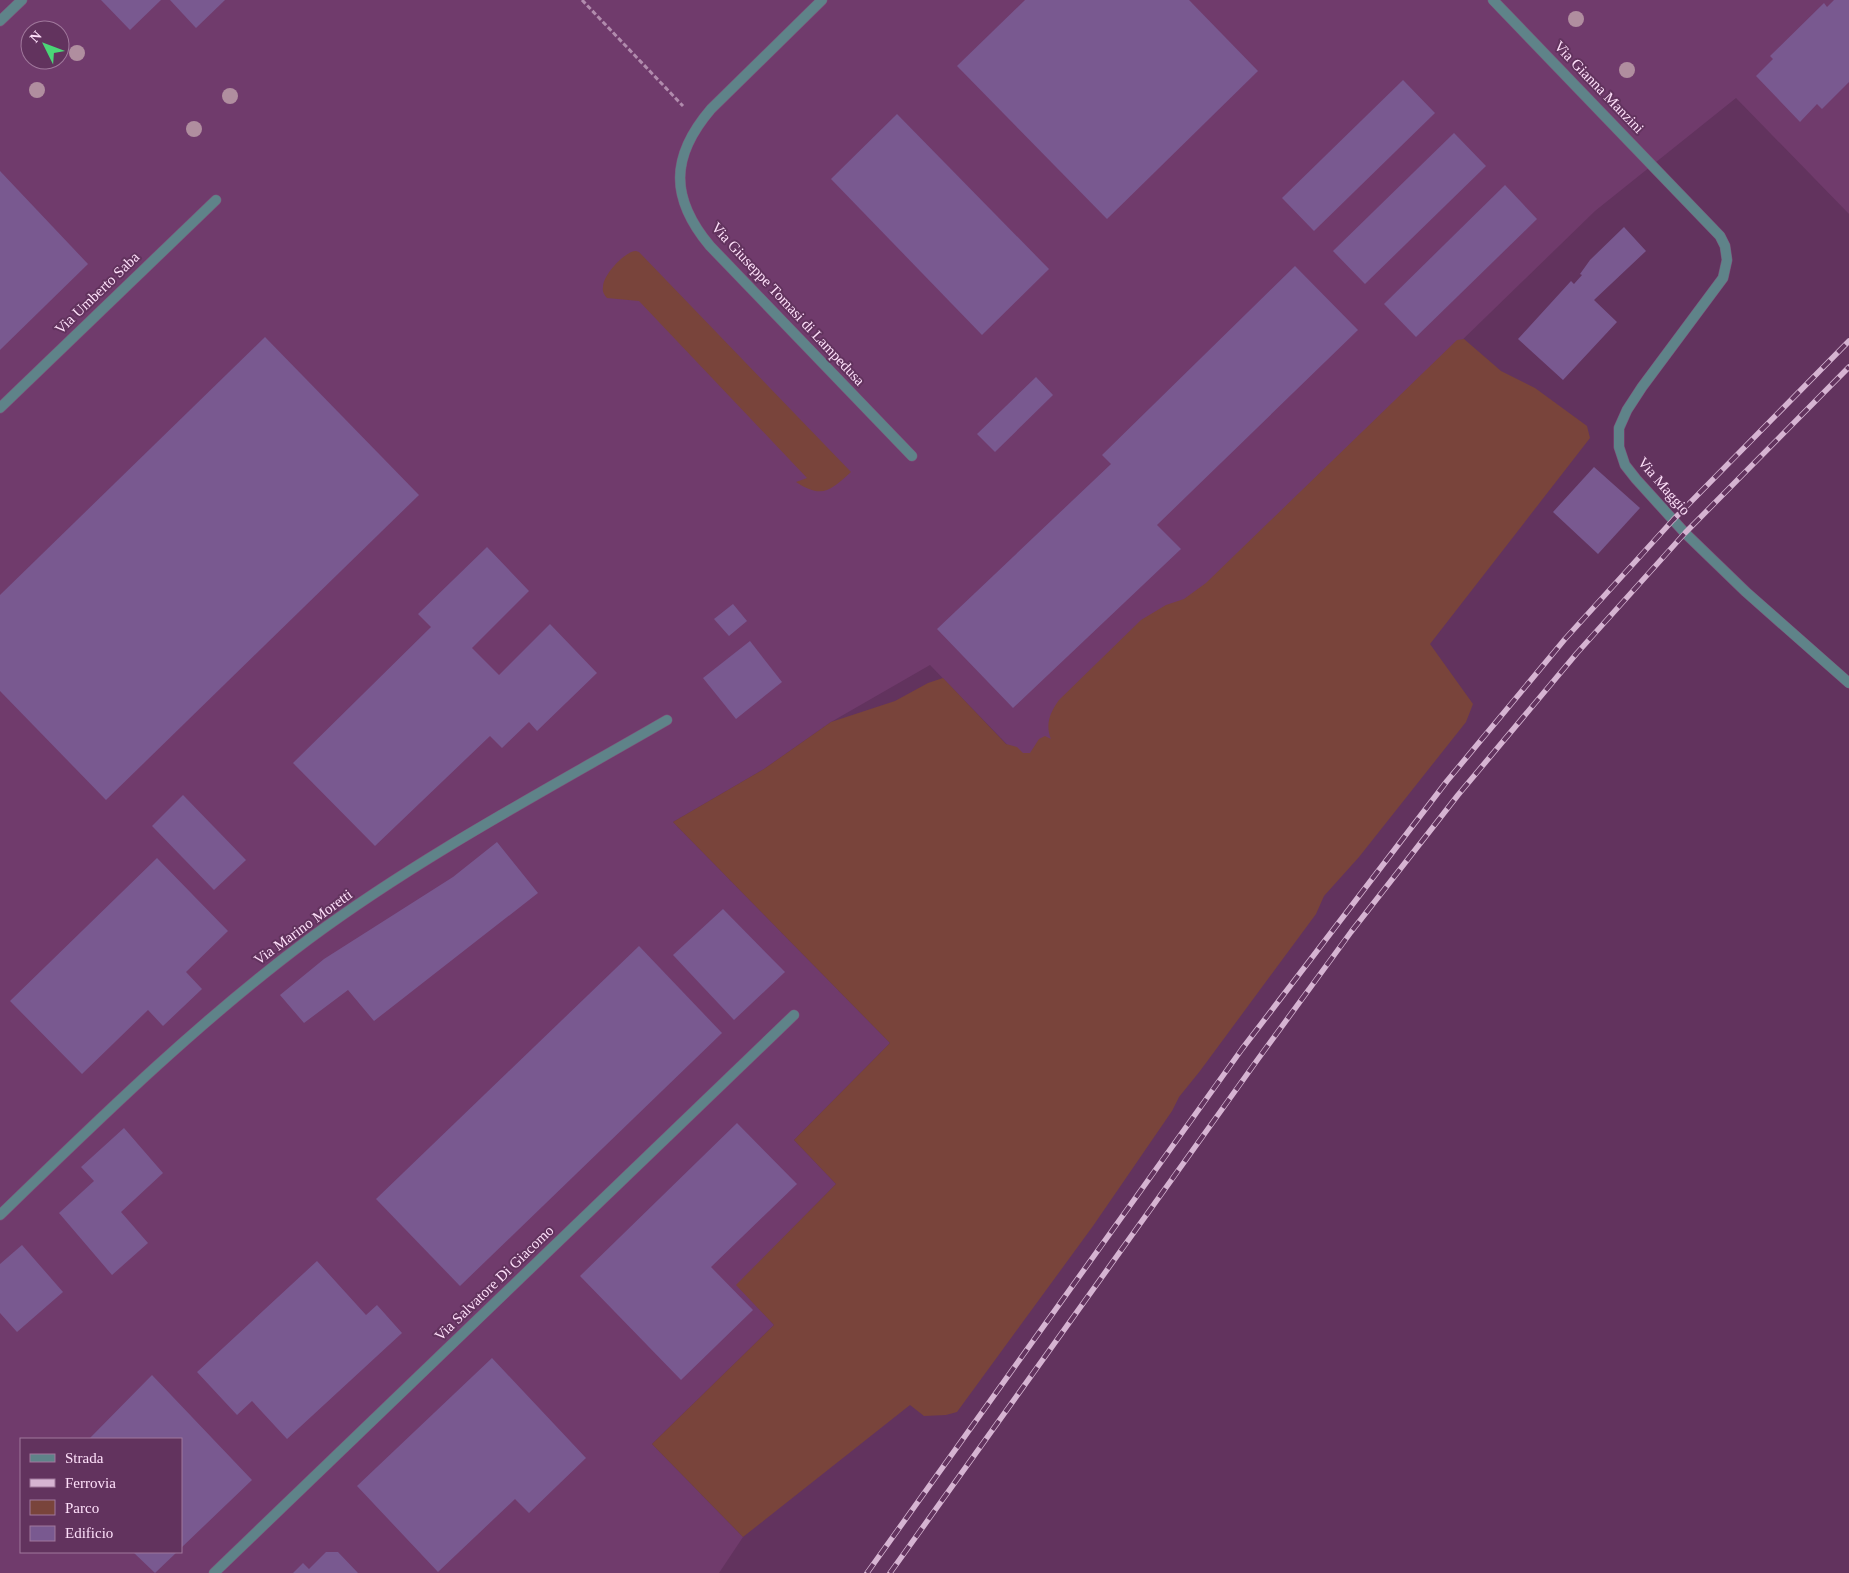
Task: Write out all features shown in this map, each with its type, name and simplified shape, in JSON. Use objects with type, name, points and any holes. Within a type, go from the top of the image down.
[{"type":"street","points":[[0,22],[22,0]]},
{"type":"street","name":"Via Giuseppe Tomasi di Lampedusa","points":[[822,0],[710,109],[699,123],[686,144],[682,161],[682,198],[697,230],[710,246],[912,456]]},
{"type":"street","name":"Via Gianna Manzini","points":[[1493,0],[1682,195]]},
{"type":"street","name":"Via Maggio","points":[[1682,195],[1720,236],[1725,246],[1727,260],[1723,278],[1627,410],[1619,428],[1620,447],[1625,465],[1636,480],[1685,533],[1739,586],[1849,683]]},
{"type":"street","name":"Via Umberto Saba","points":[[0,408],[216,200]]},
{"type":"street","name":"Via Marino Moretti","points":[[0,1215],[209,1019],[311,938],[371,896],[464,838],[667,720]]},
{"type":"street","name":"Via Salvatore Di Giacomo","points":[[214,1573],[794,1015]]},
{"type":"path","points":[[582,0],[699,123]]},
{"type":"shaded area","points":[[0,0],[1849,0],[1849,214],[1736,98],[1595,211],[1026,764],[930,665],[831,722],[764,769],[673,822],[890,1043],[794,1140],[836,1184],[737,1285],[774,1325],[652,1444],[743,1537],[719,1573],[0,1573]]},
{"type":"green space","points":[[636,251],[851,472],[837,484],[825,490],[813,490],[796,482],[807,478],[639,301],[607,298],[603,290],[607,276],[615,264],[626,255]]},
{"type":"green space","points":[[1464,339],[1501,371],[1535,388],[1587,426],[1590,438],[1430,644],[1473,704],[1466,722],[1359,857],[1324,896],[1316,914],[1179,1097],[1172,1111],[1093,1226],[957,1412],[946,1415],[924,1416],[910,1405],[743,1537],[652,1444],[774,1325],[736,1285],[836,1184],[794,1140],[890,1043],[673,822],[764,769],[831,722],[895,701],[928,683],[943,678],[1006,744],[1017,747],[1023,753],[1030,753],[1039,739],[1045,736],[1051,739],[1048,729],[1049,719],[1059,700],[1141,620],[1166,605],[1184,599],[1206,583],[1457,340]]},
{"type":"building","points":[[101,0],[161,0],[130,30]]},
{"type":"building","points":[[170,0],[225,0],[196,28]]},
{"type":"building","points":[[1025,0],[1189,0],[1258,71],[1107,219],[957,66]]},
{"type":"building","points":[[1834,0],[1849,0],[1849,82],[1822,109],[1817,104],[1800,122],[1756,76],[1773,59],[1770,56],[1824,3],[1827,7]]},
{"type":"building","points":[[1403,80],[1435,113],[1314,231],[1282,198]]},
{"type":"building","points":[[897,114],[1049,269],[982,335],[831,179]]},
{"type":"building","points":[[1454,133],[1486,166],[1365,284],[1333,251]]},
{"type":"building","points":[[0,171],[88,264],[0,350]]},
{"type":"building","points":[[1505,185],[1537,219],[1416,337],[1384,304]]},
{"type":"building","points":[[1624,227],[1646,251],[1594,300],[1617,322],[1563,380],[1518,339],[1571,281],[1574,284],[1582,275],[1580,274],[1590,260]]},
{"type":"building","points":[[1295,266],[1358,330],[1157,525],[1181,549],[1013,708],[937,629],[1111,464],[1102,455]]},
{"type":"building","points":[[265,337],[419,495],[106,800],[0,691],[0,595]]},
{"type":"building","points":[[1036,377],[1053,395],[995,452],[977,434]]},
{"type":"building","points":[[1594,467],[1640,508],[1598,554],[1553,512]]},
{"type":"building","points":[[487,547],[529,591],[472,648],[499,675],[550,624],[597,673],[537,731],[529,722],[502,748],[490,736],[375,846],[293,763],[431,627],[418,614]]},
{"type":"building","points":[[733,604],[747,621],[729,636],[714,619]]},
{"type":"building","points":[[750,641],[782,682],[736,719],[703,678]]},
{"type":"building","points":[[183,795],[246,860],[214,890],[152,826]]},
{"type":"building","points":[[497,842],[538,893],[374,1021],[348,990],[304,1023],[280,995],[324,959],[453,877]]},
{"type":"building","points":[[157,858],[228,931],[186,972],[202,989],[163,1026],[148,1010],[82,1074],[10,1001]]},
{"type":"building","points":[[723,909],[785,972],[734,1020],[673,955]]},
{"type":"building","points":[[639,946],[722,1033],[460,1286],[376,1199]]},
{"type":"building","points":[[737,1123],[797,1184],[711,1267],[753,1310],[681,1380],[580,1276]]},
{"type":"building","points":[[124,1128],[163,1173],[121,1212],[148,1243],[112,1275],[59,1213],[94,1181],[81,1167]]},
{"type":"building","points":[[22,1245],[63,1292],[17,1332],[0,1313],[0,1264]]},
{"type":"building","points":[[317,1261],[366,1315],[377,1305],[402,1333],[287,1439],[252,1401],[237,1415],[197,1372]]},
{"type":"building","points":[[492,1358],[586,1458],[529,1513],[515,1499],[438,1572],[357,1486]]},
{"type":"building","points":[[152,1375],[252,1480],[182,1547],[182,1438],[90,1438]]},
{"type":"building","points":[[326,1552],[338,1552],[358,1573],[293,1573],[303,1563],[309,1569]]},
{"type":"building","points":[[134,1553],[176,1553],[155,1573]]},
{"type":"railway","points":[[867,1573],[1242,1049],[1447,781],[1565,639],[1673,520],[1849,341]]},
{"type":"railway","points":[[890,1573],[1258,1059],[1351,932],[1458,795],[1577,653],[1685,533],[1849,367]]}]
